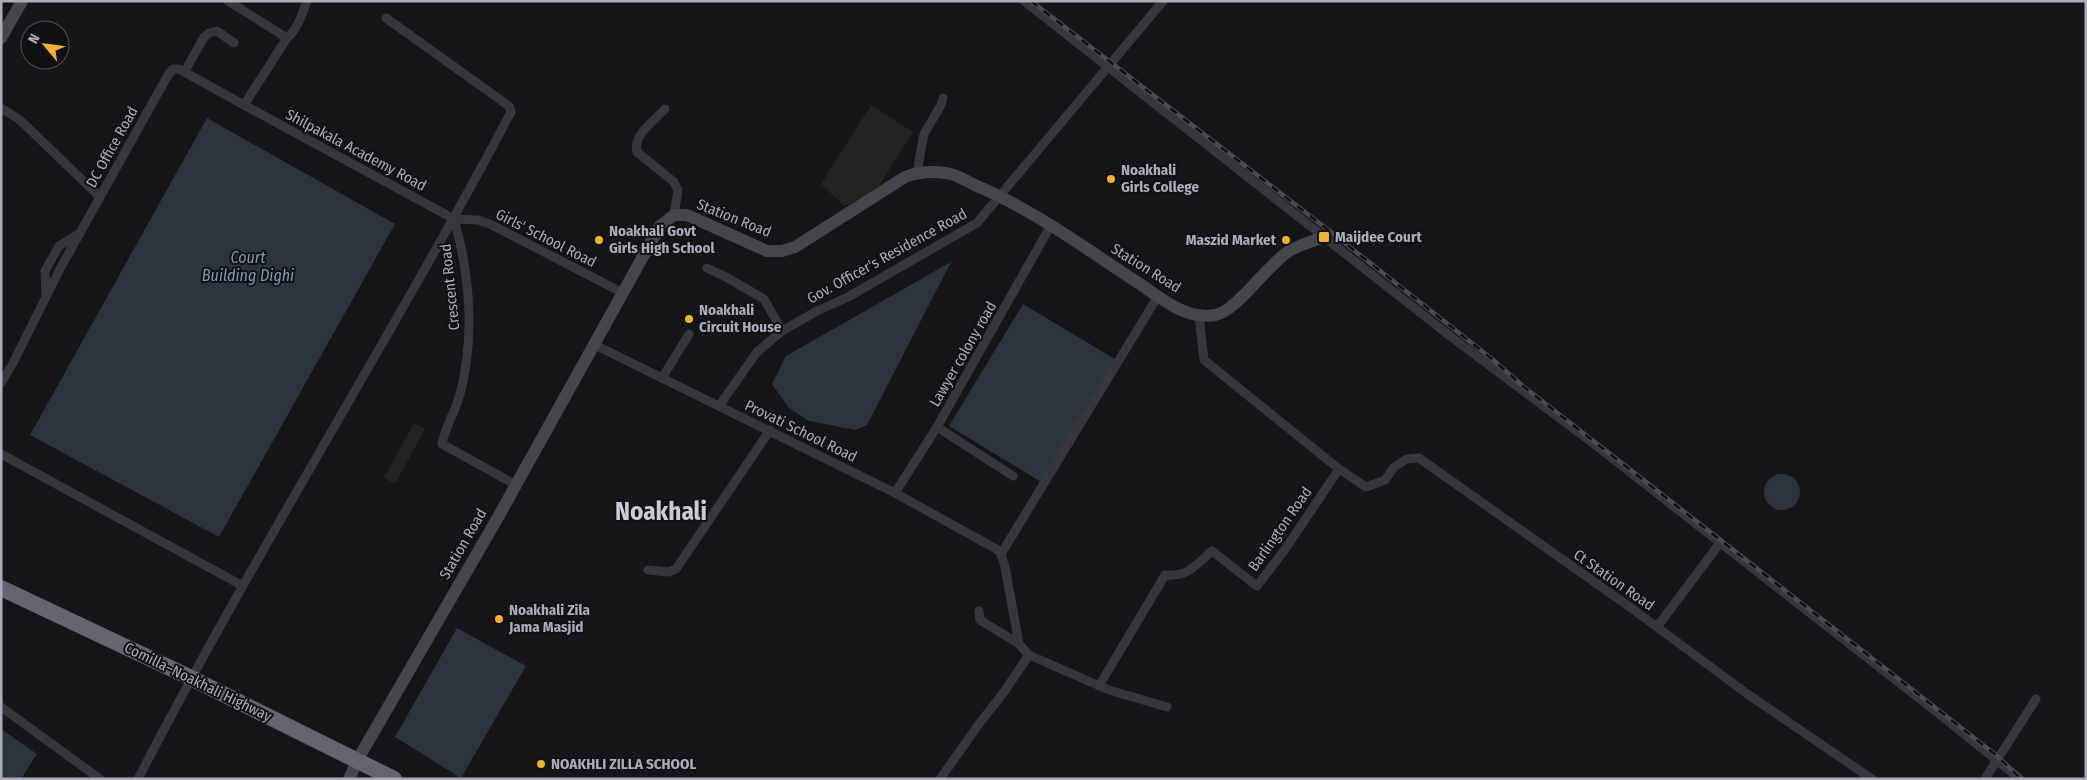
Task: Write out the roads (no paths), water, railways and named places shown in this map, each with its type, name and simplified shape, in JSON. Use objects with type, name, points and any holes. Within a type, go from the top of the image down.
[{"type":"highway","name":"Comilla–Noakhali Highway","points":[[1,588],[190,677],[358,759],[394,779]]},
{"type":"street","points":[[1,38],[22,1]]},
{"type":"street","points":[[228,1],[287,38]]},
{"type":"street","points":[[234,43],[217,32],[209,33],[204,37],[185,72],[244,106],[287,38],[292,34],[307,1]]},
{"type":"street","points":[[1024,1],[2020,779]]},
{"type":"street","name":"Gov. Officer's Residence Road","points":[[719,406],[757,352],[782,331],[817,311],[848,297],[977,223],[1163,1]]},
{"type":"street","points":[[138,779],[190,677],[454,219],[511,109],[386,18]]},
{"type":"street","name":"DC Office Road","points":[[1,383],[80,233],[168,75],[173,69],[180,69],[185,72]]},
{"type":"street","points":[[917,172],[924,134],[942,104],[943,98]]},
{"type":"street","name":"Shilpakala Academy Road","points":[[244,106],[454,219]]},
{"type":"street","points":[[1,108],[20,120],[100,197]]},
{"type":"street","points":[[665,109],[639,136],[636,146],[637,152],[674,182],[678,190],[674,215]]},
{"type":"street","name":"Station Road","points":[[349,779],[358,759],[516,485],[660,226],[674,215],[688,215],[767,250],[782,251],[795,247],[905,177],[917,172],[947,173],[1000,195],[1051,225],[1158,296],[1191,315],[1216,315],[1227,311],[1262,274],[1289,251],[1324,237]]},
{"type":"street","name":"Girls' School Road","points":[[454,219],[478,220],[492,225],[623,293]]},
{"type":"street","name":"Crescent Road","points":[[454,219],[462,248],[470,324],[460,394],[442,444],[516,485]]},
{"type":"street","name":"Lawyer colony road","points":[[895,493],[938,427],[1051,225]]},
{"type":"street","points":[[707,268],[764,299],[782,331]]},
{"type":"street","points":[[1158,296],[1077,426],[1002,554],[1019,644],[1025,658],[1099,686],[1167,707]]},
{"type":"street","points":[[1199,315],[1204,360],[1339,469]]},
{"type":"street","points":[[662,378],[689,334]]},
{"type":"street","name":"Provati School Road","points":[[595,345],[895,493],[968,532],[1002,554]]},
{"type":"street","points":[[938,427],[1013,476]]},
{"type":"street","points":[[648,570],[668,572],[676,569],[770,430]]},
{"type":"street","points":[[1,454],[243,586]]},
{"type":"street","name":"Ct Station Road","points":[[1339,469],[1366,487],[1385,480],[1394,467],[1406,459],[1419,458],[1657,627],[1746,693],[1872,779]]},
{"type":"street","name":"Barlington Road","points":[[1099,686],[1165,575],[1177,576],[1187,573],[1212,551],[1257,586],[1286,548],[1339,469]]},
{"type":"street","points":[[1657,627],[1720,543]]},
{"type":"street","points":[[979,611],[980,620],[1019,644]]},
{"type":"street","points":[[940,779],[1004,692],[1025,658]]},
{"type":"street","points":[[1985,779],[2036,699]]},
{"type":"street","points":[[1,706],[86,775],[100,779]]},
{"type":"water","name":"Court Building Dighi","points":[[207,118],[395,224],[219,537],[30,435]]},
{"type":"water","points":[[951,262],[867,425],[855,430],[809,421],[789,408],[772,384],[786,356]]},
{"type":"water","points":[[1023,304],[1115,359],[1041,482],[949,426]]},
{"type":"water","points":[[1782,474],[1789,475],[1795,479],[1799,485],[1799,499],[1795,505],[1789,509],[1782,510],[1775,509],[1769,505],[1765,499],[1764,492],[1765,485],[1769,479],[1775,475]]},
{"type":"water","points":[[457,628],[526,666],[461,778],[395,737]]},
{"type":"water","points":[[1,729],[37,754],[21,779],[1,779]]},
{"type":"railway","points":[[1031,1],[1327,229],[1492,359],[1524,387],[1996,755],[2021,779]]},
{"type":"place","name":"Noakhali Girls College","points":[[1111,179]]},
{"type":"place","name":"Maijdee Court","points":[[1324,237]]},
{"type":"place","name":"Noakhali Govt Girls High School","points":[[599,240]]},
{"type":"place","name":"Maszid Market","points":[[1286,240]]},
{"type":"place","name":"Noakhali Circuit House","points":[[689,319]]},
{"type":"place","name":"Noakhali Zila Jama Masjid","points":[[499,619]]},
{"type":"place","name":"NOAKHLI ZILLA SCHOOL","points":[[541,764]]},
{"type":"district","name":"Noakhali","points":[[661,511]]}]
